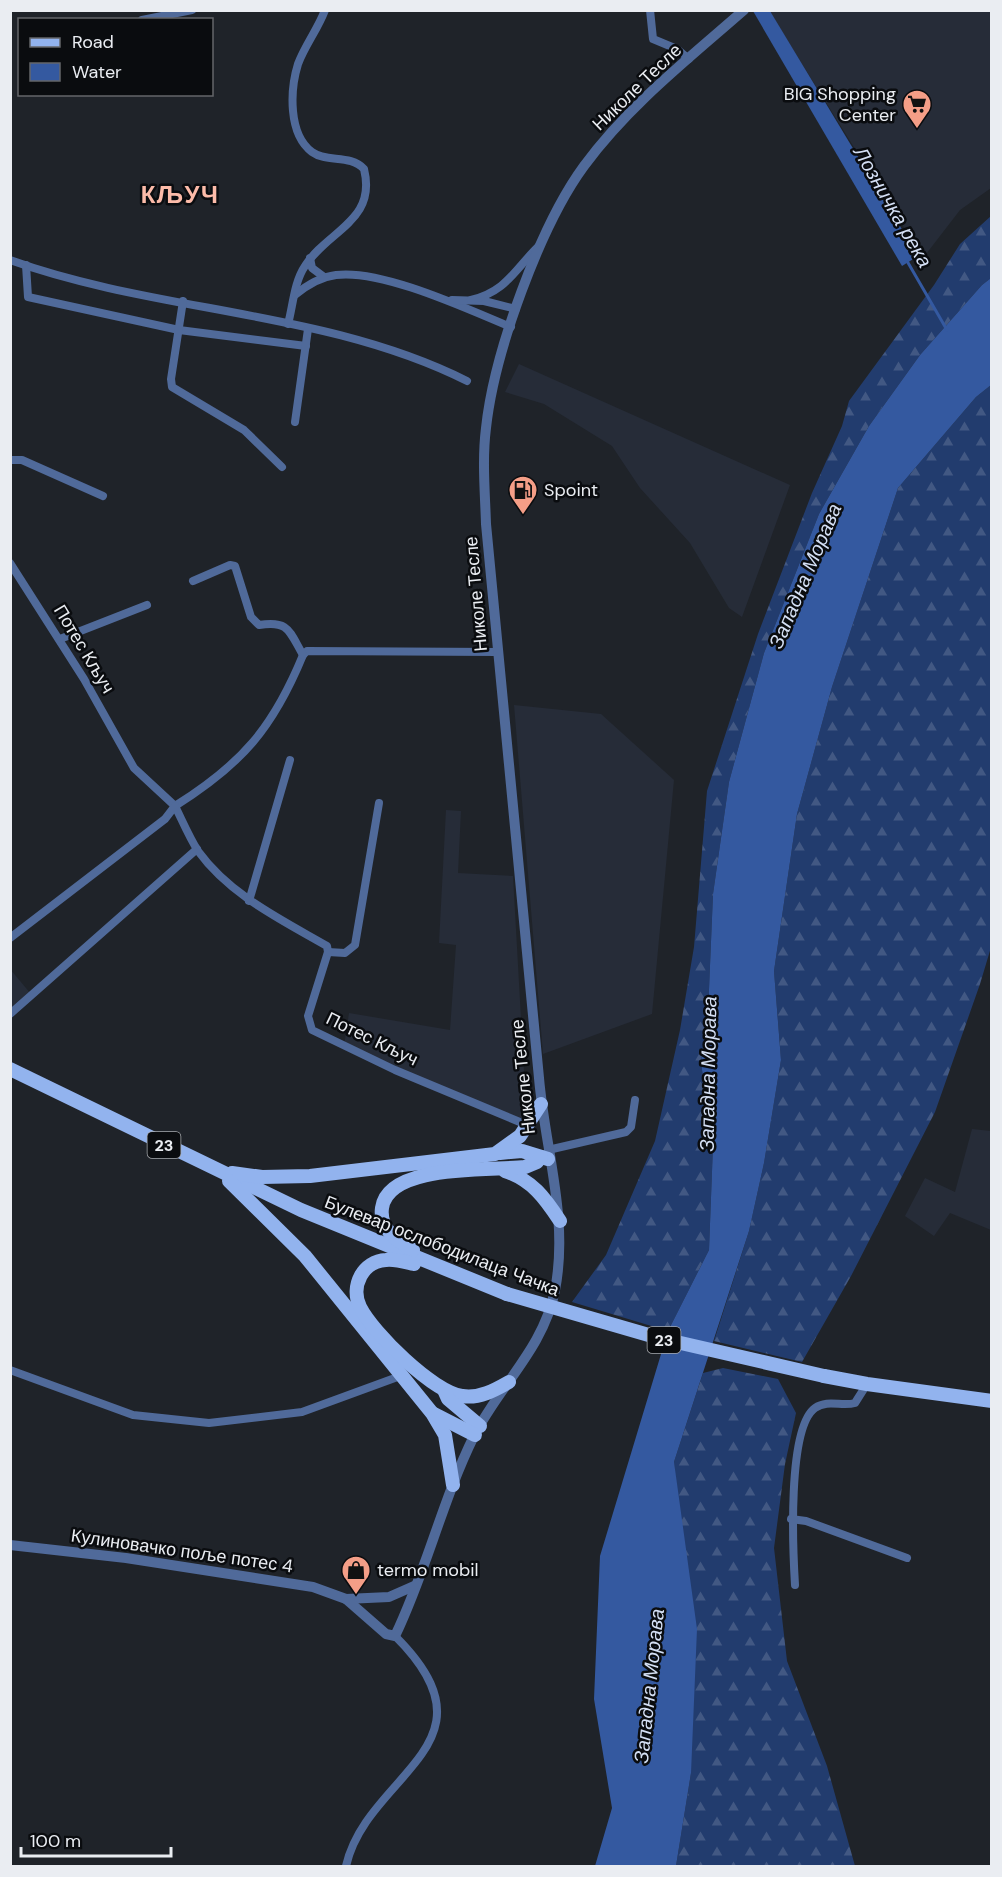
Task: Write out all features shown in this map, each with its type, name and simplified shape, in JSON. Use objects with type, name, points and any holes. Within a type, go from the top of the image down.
[{"type":"main road","name":"Булевар ослободилаца Чачка","points":[[10,1069],[311,1215],[507,1294],[682,1345],[867,1384],[992,1401]]},
{"type":"main road","points":[[495,1154],[515,1140],[541,1104]]},
{"type":"main road","points":[[223,1173],[276,1178],[522,1151],[546,1155]]},
{"type":"main road","points":[[429,1263],[388,1231],[382,1209],[388,1194],[416,1176],[525,1167],[546,1155]]},
{"type":"main road","points":[[500,1170],[529,1182],[542,1195],[560,1221]]},
{"type":"main road","points":[[223,1173],[305,1256],[432,1413],[445,1435],[453,1485]]},
{"type":"main road","points":[[429,1263],[414,1264],[389,1259],[376,1262],[360,1275],[356,1293],[364,1313],[379,1332],[422,1373],[452,1394],[473,1396],[509,1382]]},
{"type":"main road","points":[[442,1387],[448,1399],[477,1431]]},
{"type":"main road","points":[[432,1413],[477,1431]]},
{"type":"street","points":[[152,18],[192,10]]},
{"type":"street","points":[[288,324],[298,280],[310,258],[359,213],[363,202],[364,169],[357,162],[312,152],[304,143],[295,124],[293,99],[297,66],[326,10]]},
{"type":"street","points":[[650,10],[650,34],[653,39],[677,49],[689,59]]},
{"type":"street","name":"Николе Тесле","points":[[509,1382],[546,1323],[561,1257],[560,1221],[546,1155],[486,524],[484,460],[486,427],[494,385],[516,309],[564,197],[584,166],[634,107],[741,12]]},
{"type":"street","points":[[471,300],[488,296],[503,286],[544,240]]},
{"type":"street","points":[[310,258],[312,268],[324,277]]},
{"type":"street","points":[[10,260],[78,280],[288,324],[398,350],[467,381]]},
{"type":"street","points":[[26,265],[28,297],[179,330],[306,346]]},
{"type":"street","points":[[296,296],[324,277],[358,275],[448,300],[511,327]]},
{"type":"street","points":[[448,300],[471,300],[516,309]]},
{"type":"street","points":[[183,302],[171,379],[172,387],[244,430],[282,467]]},
{"type":"street","points":[[295,422],[308,329]]},
{"type":"street","points":[[10,460],[22,460],[103,496]]},
{"type":"street","name":"Потес Кључ","points":[[10,563],[60,639],[134,768],[175,806],[197,849],[214,870],[249,901],[327,946],[328,952],[308,1016],[312,1030],[395,1070],[527,1125]]},
{"type":"street","points":[[193,581],[231,565],[235,566],[251,617],[259,625],[280,623],[286,627],[303,655]]},
{"type":"street","points":[[60,639],[147,605]]},
{"type":"street","points":[[10,938],[165,819],[175,806],[201,789],[248,751],[286,696],[303,655],[308,651],[498,652]]},
{"type":"street","points":[[249,901],[290,760]]},
{"type":"street","points":[[328,952],[345,953],[356,945],[379,803]]},
{"type":"street","points":[[10,1014],[197,849]]},
{"type":"street","points":[[546,1155],[626,1132],[631,1127],[635,1100]]},
{"type":"street","points":[[10,1370],[133,1414],[209,1423],[302,1412],[403,1376]]},
{"type":"street","points":[[346,1866],[349,1851],[371,1818],[433,1737],[438,1715],[435,1696],[418,1662],[395,1636],[453,1485],[477,1431],[509,1382]]},
{"type":"street","points":[[795,1585],[791,1519],[800,1437],[806,1419],[819,1406],[855,1403],[867,1384]]},
{"type":"street","points":[[791,1519],[806,1521],[907,1558]]},
{"type":"street","name":"Кулиновачко поље потес 4","points":[[10,1545],[126,1558],[313,1587],[346,1599],[386,1634],[395,1636]]},
{"type":"street","name":"Кулиновачко поље потес 4","points":[[346,1599],[388,1597],[414,1586]]},
{"type":"shaded area","name":"BIG Shopping Center","points":[[769,11],[991,11],[991,188],[960,210],[923,258]]},
{"type":"shaded area","points":[[519,364],[790,485],[742,617],[729,608],[690,543],[640,488],[612,446],[544,404],[505,392]]},
{"type":"shaded area","points":[[514,705],[601,714],[674,780],[652,1014],[543,1054]]},
{"type":"shaded area","points":[[446,810],[461,811],[458,873],[513,876],[527,1125],[344,1046],[349,1013],[450,1030],[456,945],[439,943]]},
{"type":"shaded area","points":[[10,969],[31,994],[10,1011]]},
{"type":"shaded area","points":[[972,1129],[991,1131],[991,1230],[950,1213],[934,1236],[905,1216],[925,1178],[955,1192]]},
{"type":"green space","points":[[991,216],[991,278],[982,285],[920,355],[869,426],[819,514],[764,653],[729,782],[713,894],[708,1013],[701,1063],[713,1145],[709,1250],[668,1331],[572,1302],[606,1255],[655,1141],[680,1030],[694,947],[707,791],[758,634],[812,493],[842,426],[849,401],[934,285],[960,244]]},
{"type":"green space","points":[[991,385],[992,944],[935,1112],[851,1276],[802,1362],[714,1341],[749,1231],[764,1163],[781,1060],[774,971],[797,814],[832,687],[898,488],[976,397]]},
{"type":"green space","points":[[723,1368],[778,1379],[796,1413],[785,1464],[774,1548],[787,1661],[827,1766],[855,1866],[676,1866],[691,1773],[674,1462],[703,1373]]},
{"type":"water","points":[[753,11],[770,11],[918,256],[902,266]]},
{"type":"water","name":"Западна Морава","points":[[991,278],[991,385],[976,397],[898,488],[832,687],[797,814],[774,971],[781,1060],[764,1163],[749,1231],[674,1462],[697,1629],[691,1773],[676,1866],[595,1866],[612,1808],[594,1699],[600,1556],[668,1331],[709,1250],[713,1145],[701,1063],[708,1013],[713,894],[729,782],[764,653],[819,514],[869,426],[920,355],[982,285]]},
{"type":"waterway","name":"Лозничка река","points":[[907,261],[947,330]]},
{"type":"place","name":"BIG Shopping Center","points":[[917,130]]},
{"type":"place","name":"Spoint","points":[[523,516]]},
{"type":"place","name":"termo mobil","points":[[356,1596]]},
{"type":"district","name":"КЉУЧ","points":[[180,194]]}]
